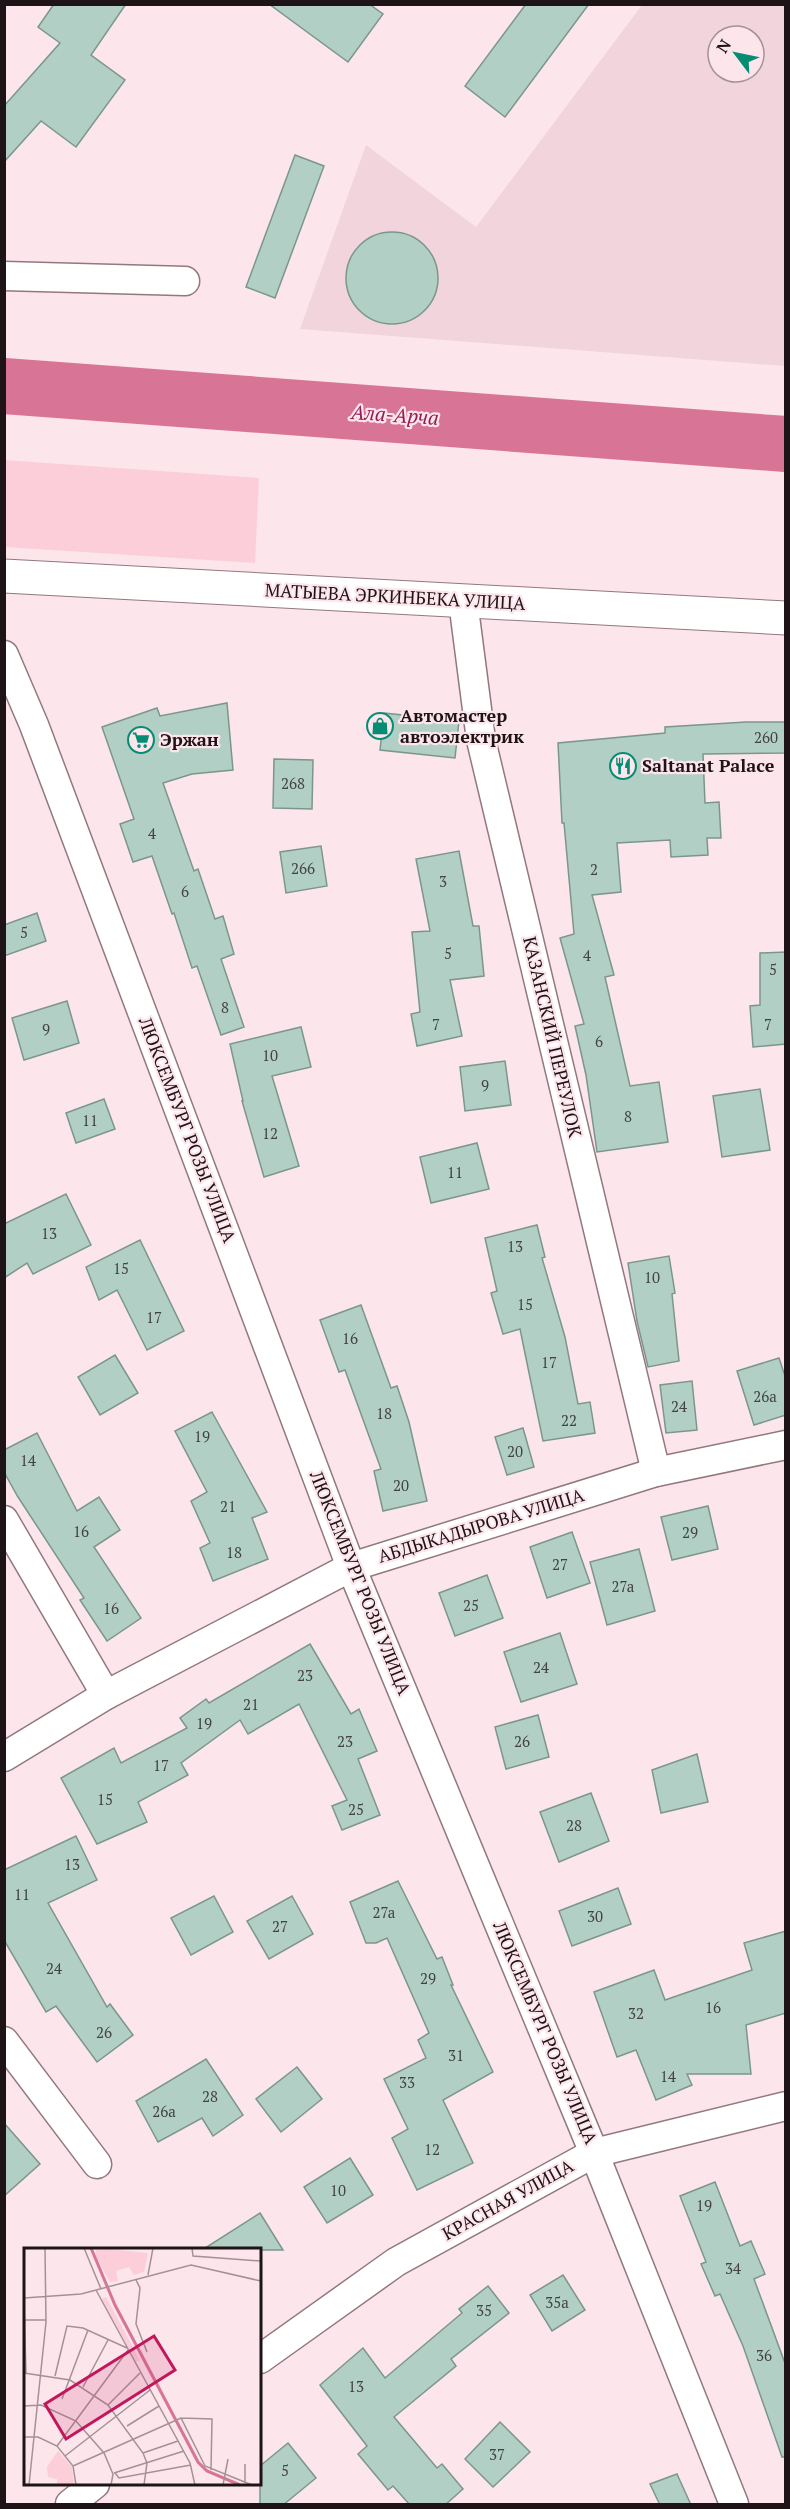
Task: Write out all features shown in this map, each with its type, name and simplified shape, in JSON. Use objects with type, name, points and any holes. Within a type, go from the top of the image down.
[{"type":"main road","name":"МАТЫЕВА ЭРКИНБЕКА УЛИЦА","points":[[4,576],[786,618]]},
{"type":"street","points":[[4,276],[185,281]]},
{"type":"street","name":"КАЗАНСКИЙ ПЕРЕУЛОК","points":[[463,601],[481,741],[656,1472]]},
{"type":"street","name":"ЛЮКСЕМБУРГ РОЗЫ УЛИЦА","points":[[4,655],[43,747],[351,1567],[594,2153],[734,2505]]},
{"type":"street","name":"АБДЫКАДЫРОВА УЛИЦА","points":[[4,1757],[106,1695],[351,1567],[656,1472],[786,1445]]},
{"type":"street","points":[[4,1520],[106,1695]]},
{"type":"street","points":[[4,2041],[97,2164]]},
{"type":"street","name":"КРАСНАЯ УЛИЦА","points":[[261,2358],[396,2262],[594,2153],[786,2106]]},
{"type":"street","points":[[70,2505],[94,2485]]},
{"type":"shaded area","points":[[642,5],[785,5],[785,366],[300,329],[366,145],[476,227]]},
{"type":"shaded area","points":[[4,460],[259,478],[255,563],[5,547]]},
{"type":"building","points":[[54,4],[126,4],[91,55],[125,80],[76,147],[41,121],[4,162],[4,106],[60,43],[38,27]]},
{"type":"building","points":[[269,4],[369,4],[383,14],[348,62]]},
{"type":"building","points":[[526,4],[589,4],[505,117],[465,86]]},
{"type":"building","points":[[295,155],[324,166],[275,298],[246,287]]},
{"type":"building","points":[[392,232],[410,236],[425,245],[434,260],[438,278],[434,296],[425,311],[410,320],[392,324],[374,320],[359,311],[350,296],[346,278],[350,260],[359,245],[374,236]]},
{"type":"building","points":[[227,703],[233,770],[192,774],[163,783],[194,871],[198,869],[215,919],[223,916],[234,954],[221,959],[244,1027],[221,1035],[197,966],[192,968],[152,856],[133,862],[120,824],[134,819],[102,727],[157,708],[160,716]]},
{"type":"building","points":[[384,713],[459,721],[455,758],[380,750]]},
{"type":"building","points":[[786,722],[786,753],[703,754],[705,803],[719,802],[721,838],[707,838],[708,855],[671,857],[670,840],[617,843],[621,892],[592,895],[614,975],[605,977],[630,1086],[659,1082],[668,1142],[597,1152],[586,1075],[575,1026],[584,1024],[560,938],[574,934],[564,823],[562,823],[558,743],[665,733],[665,727]]},
{"type":"building","points":[[274,759],[313,760],[312,809],[273,808]]},
{"type":"building","points":[[321,846],[327,886],[286,893],[280,852]]},
{"type":"building","points":[[459,851],[473,926],[479,926],[484,976],[450,980],[462,1036],[417,1046],[411,1014],[420,1012],[412,932],[430,931],[416,859]]},
{"type":"building","points":[[37,913],[46,941],[4,956],[4,925]]},
{"type":"building","points":[[786,952],[786,1044],[753,1047],[750,1006],[760,1005],[760,953]]},
{"type":"building","points":[[67,1001],[79,1043],[24,1060],[12,1018]]},
{"type":"building","points":[[301,1027],[311,1067],[272,1076],[299,1166],[264,1177],[242,1101],[230,1044]]},
{"type":"building","points":[[505,1061],[511,1105],[465,1111],[460,1067]]},
{"type":"building","points":[[760,1089],[770,1150],[722,1157],[713,1096]]},
{"type":"building","points":[[104,1099],[115,1129],[76,1143],[66,1113]]},
{"type":"building","points":[[477,1143],[489,1189],[431,1203],[420,1157]]},
{"type":"building","points":[[66,1194],[91,1245],[33,1274],[27,1263],[4,1278],[4,1224]]},
{"type":"building","points":[[537,1225],[545,1257],[542,1258],[565,1337],[578,1404],[590,1402],[595,1433],[543,1441],[520,1329],[503,1334],[491,1293],[497,1291],[485,1238]]},
{"type":"building","points":[[140,1240],[184,1331],[147,1350],[117,1290],[99,1300],[86,1267]]},
{"type":"building","points":[[669,1256],[675,1293],[672,1294],[679,1361],[648,1367],[637,1321],[628,1263]]},
{"type":"building","points":[[361,1305],[391,1388],[397,1386],[409,1422],[427,1501],[383,1511],[374,1471],[381,1469],[345,1370],[339,1372],[320,1320]]},
{"type":"building","points":[[115,1355],[138,1393],[100,1415],[78,1377]]},
{"type":"building","points":[[779,1358],[786,1379],[786,1415],[754,1425],[737,1371]]},
{"type":"building","points":[[692,1381],[697,1430],[666,1433],[660,1385]]},
{"type":"building","points":[[212,1412],[267,1512],[252,1518],[268,1559],[213,1581],[200,1548],[210,1543],[191,1501],[207,1492],[175,1431]]},
{"type":"building","points":[[523,1428],[534,1467],[507,1475],[495,1437]]},
{"type":"building","points":[[37,1433],[77,1511],[99,1497],[120,1530],[94,1547],[141,1618],[107,1641],[80,1600],[84,1598],[4,1472],[4,1450]]},
{"type":"building","points":[[708,1506],[718,1549],[672,1560],[661,1517]]},
{"type":"building","points":[[572,1532],[590,1583],[547,1598],[530,1547]]},
{"type":"building","points":[[639,1549],[655,1611],[607,1625],[590,1562]]},
{"type":"building","points":[[487,1575],[503,1618],[455,1636],[439,1593]]},
{"type":"building","points":[[560,1633],[577,1684],[521,1702],[504,1652]]},
{"type":"building","points":[[310,1644],[351,1714],[359,1709],[377,1751],[358,1759],[380,1815],[342,1830],[332,1806],[347,1800],[299,1704],[248,1734],[240,1720],[181,1763],[188,1775],[138,1802],[147,1822],[97,1844],[61,1778],[114,1748],[121,1763],[187,1728],[180,1718],[206,1699],[209,1703]]},
{"type":"building","points":[[538,1715],[549,1757],[506,1769],[495,1727]]},
{"type":"building","points":[[697,1754],[708,1802],[661,1813],[652,1770]]},
{"type":"building","points":[[591,1793],[609,1841],[559,1862],[540,1812]]},
{"type":"building","points":[[76,1836],[97,1880],[48,1903],[107,2007],[110,2004],[133,2035],[97,2062],[56,2006],[46,2012],[4,1940],[4,1870]]},
{"type":"building","points":[[398,1881],[437,1959],[442,1957],[453,1985],[451,1985],[493,2072],[443,2100],[473,2163],[417,2190],[392,2138],[408,2129],[384,2079],[426,2058],[418,2040],[429,2033],[387,1938],[376,1943],[366,1943],[350,1902]]},
{"type":"building","points":[[618,1888],[631,1924],[572,1946],[559,1911]]},
{"type":"building","points":[[214,1896],[233,1932],[191,1955],[171,1918]]},
{"type":"building","points":[[292,1896],[313,1934],[269,1959],[247,1921]]},
{"type":"building","points":[[786,1931],[786,2013],[746,2025],[751,2074],[687,2074],[692,2085],[656,2100],[636,2050],[617,2057],[594,1992],[654,1970],[665,2000],[752,1970],[744,1943]]},
{"type":"building","points":[[206,2059],[243,2115],[213,2136],[202,2118],[158,2142],[136,2101]]},
{"type":"building","points":[[297,2067],[322,2099],[281,2132],[256,2099]]},
{"type":"building","points":[[4,2123],[40,2164],[4,2196]]},
{"type":"building","points":[[350,2158],[373,2195],[327,2223],[304,2187]]},
{"type":"building","points":[[715,2182],[740,2246],[751,2241],[765,2274],[754,2279],[786,2366],[786,2457],[782,2457],[743,2346],[720,2294],[715,2296],[701,2264],[706,2262],[680,2196]]},
{"type":"building","points":[[260,2213],[283,2250],[261,2250],[261,2248],[205,2248]]},
{"type":"building","points":[[563,2275],[585,2310],[552,2331],[530,2295]]},
{"type":"building","points":[[488,2286],[509,2313],[451,2359],[456,2366],[394,2417],[437,2468],[442,2464],[463,2489],[445,2505],[410,2505],[393,2486],[388,2490],[358,2454],[367,2446],[320,2385],[363,2348],[385,2378],[462,2313],[459,2309]]},
{"type":"building","points":[[500,2422],[530,2452],[493,2487],[465,2459]]},
{"type":"building","points":[[288,2443],[316,2478],[283,2505],[260,2505],[261,2465]]},
{"type":"building","points":[[677,2474],[691,2505],[660,2505],[650,2484]]},
{"type":"waterway","name":"Ала-Арча","points":[[4,386],[786,444]]},
{"type":"place","name":"Автомастер автоэлектрик","points":[[380,726]]},
{"type":"place","name":"Эржан","points":[[141,740]]},
{"type":"place","name":"Saltanat Palace","points":[[623,766]]}]
